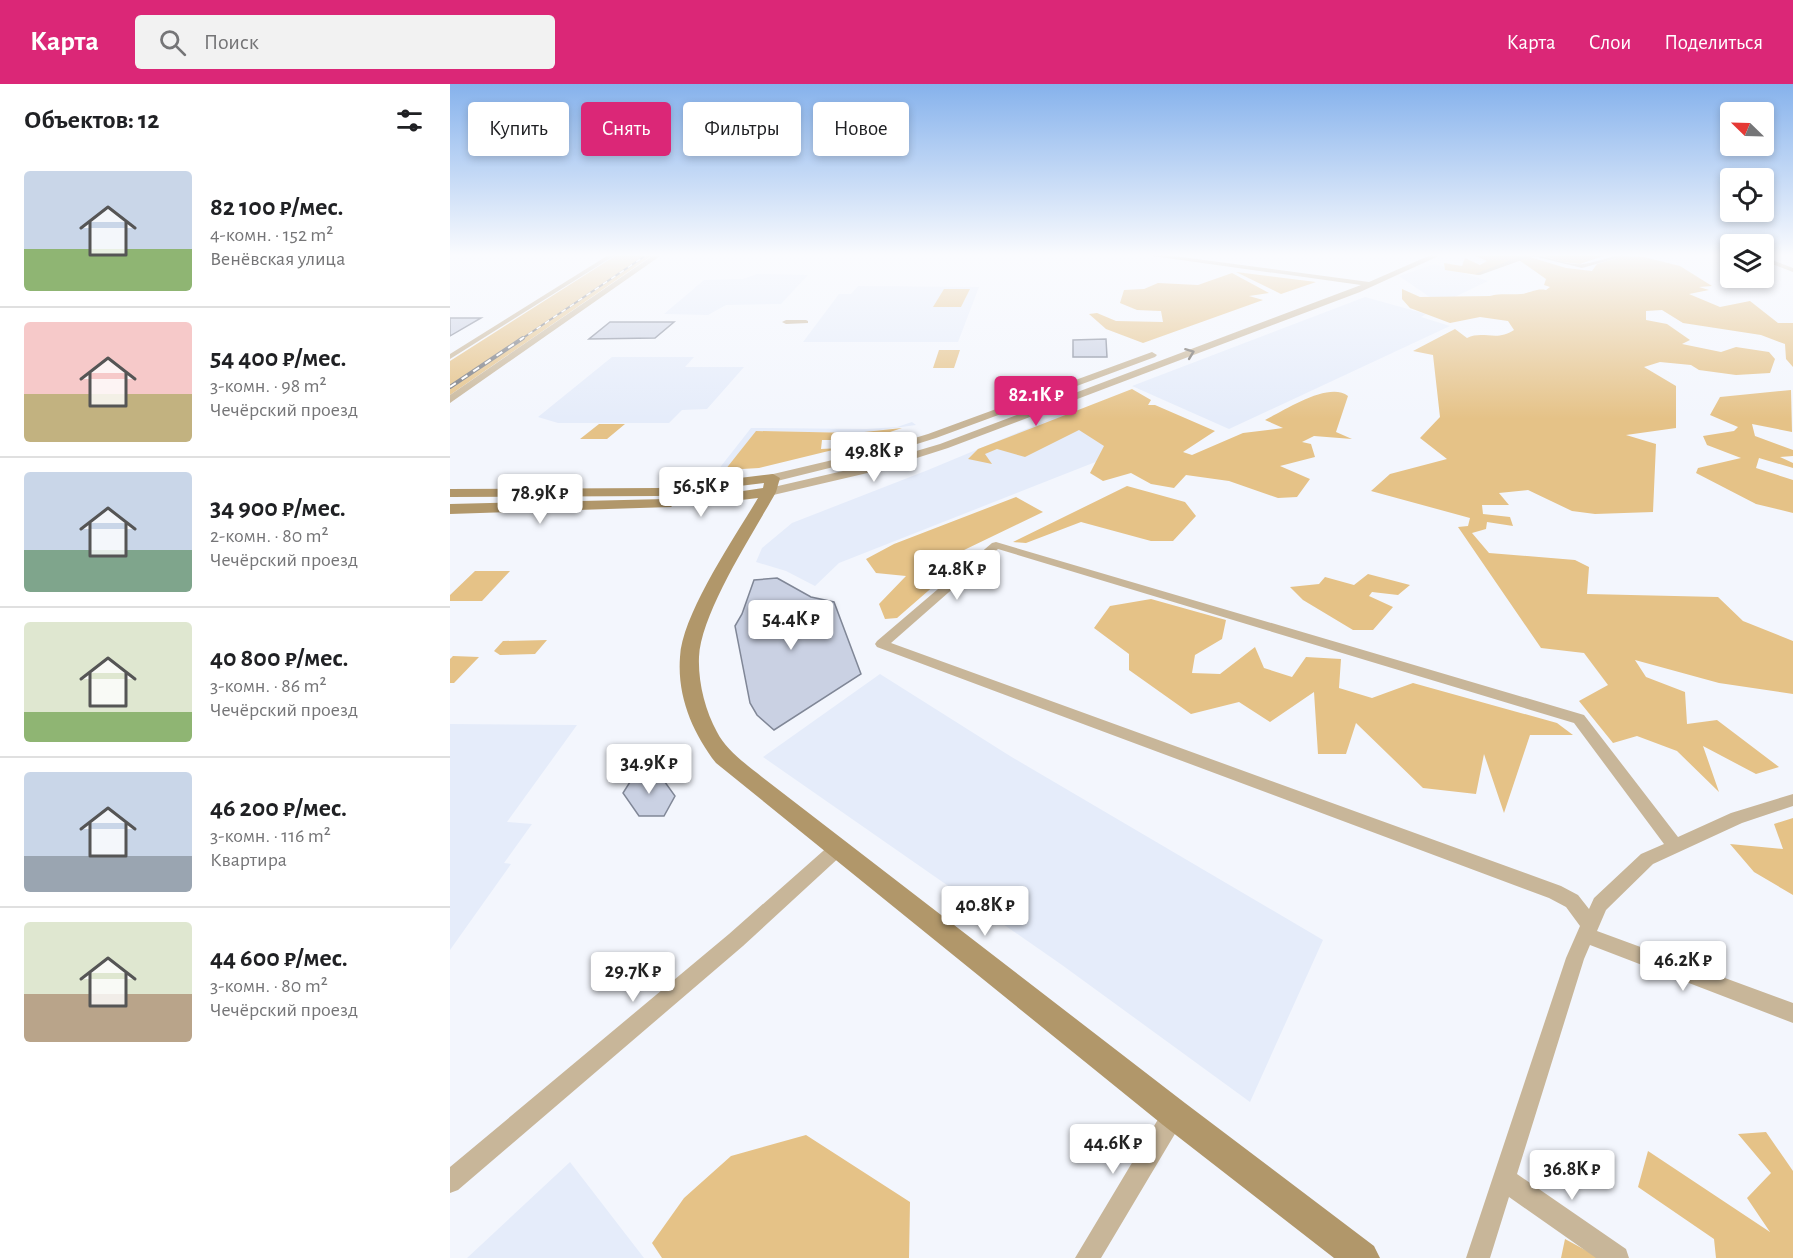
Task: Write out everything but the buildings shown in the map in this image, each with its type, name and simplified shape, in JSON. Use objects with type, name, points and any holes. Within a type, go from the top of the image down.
[{"type":"main road","points":[[450,493],[658,492],[771,485]]},
{"type":"main road","points":[[450,509],[691,503],[771,485]]},
{"type":"main road","points":[[771,485],[703,610],[689,655],[690,681],[697,710],[708,737],[723,757],[1174,1114],[1362,1258]]},
{"type":"street","points":[[450,357],[527,309]]},
{"type":"street","points":[[450,400],[581,309]]},
{"type":"street","points":[[771,485],[910,457],[1163,363],[1297,309]]},
{"type":"street","points":[[786,322],[806,322]]},
{"type":"street","points":[[771,485],[932,436],[1166,350]]},
{"type":"street","points":[[1148,357],[1150,361],[1163,363]]},
{"type":"street","points":[[1104,373],[1117,374],[1121,376],[1121,379]]},
{"type":"street","points":[[1675,846],[1579,719],[996,545],[882,644],[1556,892],[1572,901],[1588,930],[1793,1013]]},
{"type":"street","points":[[1479,1258],[1575,958],[1599,904],[1647,859],[1737,818],[1793,800]]},
{"type":"street","points":[[450,1182],[728,947],[837,849]]},
{"type":"street","points":[[1087,1258],[1174,1114]]},
{"type":"street","points":[[1504,1179],[1617,1258]]},
{"type":"shaded area","points":[[532,309],[575,309],[450,395],[450,361]]},
{"type":"shaded area","points":[[670,309],[719,309],[708,315],[664,314]]},
{"type":"shaded area","points":[[828,309],[971,309],[958,342],[803,342]]},
{"type":"shaded area","points":[[1134,309],[1238,309],[1143,343],[1106,329],[1089,314],[1097,313],[1116,321],[1163,322],[1161,311]]},
{"type":"shaded area","points":[[1334,309],[1407,309],[1426,314],[1421,317],[1450,326],[1229,429],[1132,386]]},
{"type":"shaded area","points":[[1412,309],[1760,309],[1778,323],[1793,323],[1793,367],[1786,359],[1785,344],[1761,335],[1683,323],[1662,310],[1646,311],[1646,320],[1667,324],[1690,340],[1682,344],[1721,352],[1736,347],[1769,352],[1775,359],[1770,373],[1736,375],[1699,370],[1691,365],[1660,362],[1644,367],[1676,386],[1676,428],[1626,435],[1656,444],[1653,512],[1595,514],[1572,511],[1528,490],[1499,493],[1509,505],[1482,505],[1483,514],[1510,517],[1513,526],[1487,522],[1486,529],[1472,533],[1489,553],[1575,560],[1589,567],[1587,594],[1718,597],[1743,621],[1793,641],[1793,694],[1719,683],[1635,660],[1646,677],[1685,692],[1687,724],[1717,720],[1779,767],[1756,774],[1703,746],[1719,792],[1677,751],[1637,736],[1613,743],[1579,701],[1608,685],[1584,653],[1541,648],[1458,527],[1468,526],[1470,518],[1371,491],[1390,474],[1447,459],[1420,438],[1440,417],[1433,355],[1413,351],[1455,329],[1467,338],[1479,335],[1502,335],[1514,330],[1508,321],[1480,317],[1450,323]]},
{"type":"shaded area","points":[[939,350],[960,350],[954,368],[933,368]]},
{"type":"shaded area","points":[[612,357],[694,357],[685,367],[744,367],[707,409],[682,410],[669,423],[558,423],[538,417]]},
{"type":"shaded area","points":[[1132,389],[1151,400],[1148,405],[1155,405],[1215,431],[1183,452],[1192,455],[1243,433],[1283,428],[1265,420],[1295,404],[1330,392],[1340,392],[1348,396],[1336,432],[1352,439],[1314,436],[1302,442],[1311,444],[1315,457],[1280,466],[1310,479],[1297,497],[1278,498],[1229,481],[1186,475],[1174,488],[1151,484],[1131,473],[1103,481],[1090,473],[1104,446],[1079,430],[1025,457],[997,449],[985,454],[992,464],[968,459],[978,449]]},
{"type":"shaded area","points":[[1791,390],[1792,432],[1752,424],[1755,436],[1793,450],[1793,456],[1780,457],[1793,463],[1793,468],[1759,458],[1756,468],[1793,480],[1793,513],[1756,504],[1696,473],[1698,468],[1741,458],[1707,445],[1703,436],[1734,431],[1738,427],[1710,415],[1720,397]]},
{"type":"shaded area","points":[[1062,414],[1126,450],[839,563],[815,586],[786,571],[756,562],[762,548],[792,523]]},
{"type":"shaded area","points":[[912,422],[916,425],[858,433],[757,431],[725,470],[718,470],[751,428],[866,429],[897,427]]},
{"type":"shaded area","points":[[599,424],[625,424],[607,439],[580,439]]},
{"type":"shaded area","points":[[902,428],[845,447],[840,447],[838,440],[822,440],[821,449],[841,448],[759,468],[725,470],[756,431],[855,433]]},
{"type":"shaded area","points":[[1127,486],[1185,502],[1196,516],[1173,541],[1151,541],[1081,522],[1026,543],[1013,542]]},
{"type":"shaded area","points":[[1016,497],[1043,512],[962,551],[959,564],[897,618],[885,619],[879,604],[906,576],[876,573],[866,559],[894,544]]},
{"type":"shaded area","points":[[475,571],[510,571],[482,601],[450,601],[450,595]]},
{"type":"shaded area","points":[[1368,574],[1410,585],[1398,595],[1372,592],[1369,596],[1393,607],[1373,630],[1353,630],[1303,600],[1290,587],[1319,584],[1325,577],[1354,585]]},
{"type":"shaded area","points":[[1151,599],[1226,620],[1222,639],[1195,655],[1192,673],[1220,674],[1255,647],[1264,668],[1292,677],[1306,657],[1341,659],[1339,688],[1372,698],[1413,683],[1557,723],[1573,735],[1530,735],[1504,813],[1484,754],[1476,794],[1423,788],[1356,723],[1346,754],[1318,754],[1314,692],[1270,722],[1239,702],[1191,714],[1129,670],[1129,654],[1094,628],[1110,606]]},
{"type":"shaded area","points":[[547,640],[535,654],[500,655],[494,651],[503,641]]},
{"type":"shaded area","points":[[453,656],[479,657],[454,683],[450,683],[450,659]]},
{"type":"shaded area","points":[[880,674],[1010,756],[1323,940],[1250,1102],[1062,965],[763,757]]},
{"type":"shaded area","points":[[450,724],[577,725],[507,822],[532,824],[504,863],[511,864],[450,950]]},
{"type":"shaded area","points":[[1793,818],[1793,895],[1754,872],[1730,844],[1783,849],[1774,824]]},
{"type":"shaded area","points":[[1766,1132],[1793,1171],[1793,1258],[1716,1258],[1714,1239],[1638,1187],[1648,1151],[1770,1232],[1747,1198],[1771,1173],[1738,1134]]},
{"type":"shaded area","points":[[806,1135],[910,1202],[909,1258],[662,1258],[652,1243],[684,1198],[731,1156]]},
{"type":"shaded area","points":[[570,1162],[644,1258],[467,1258]]},
{"type":"shaded area","points":[[1565,1239],[1600,1258],[1561,1258]]},
{"type":"railway","points":[[520,340],[566,309]]},
{"type":"railway","points":[[450,387],[523,338]]}]
